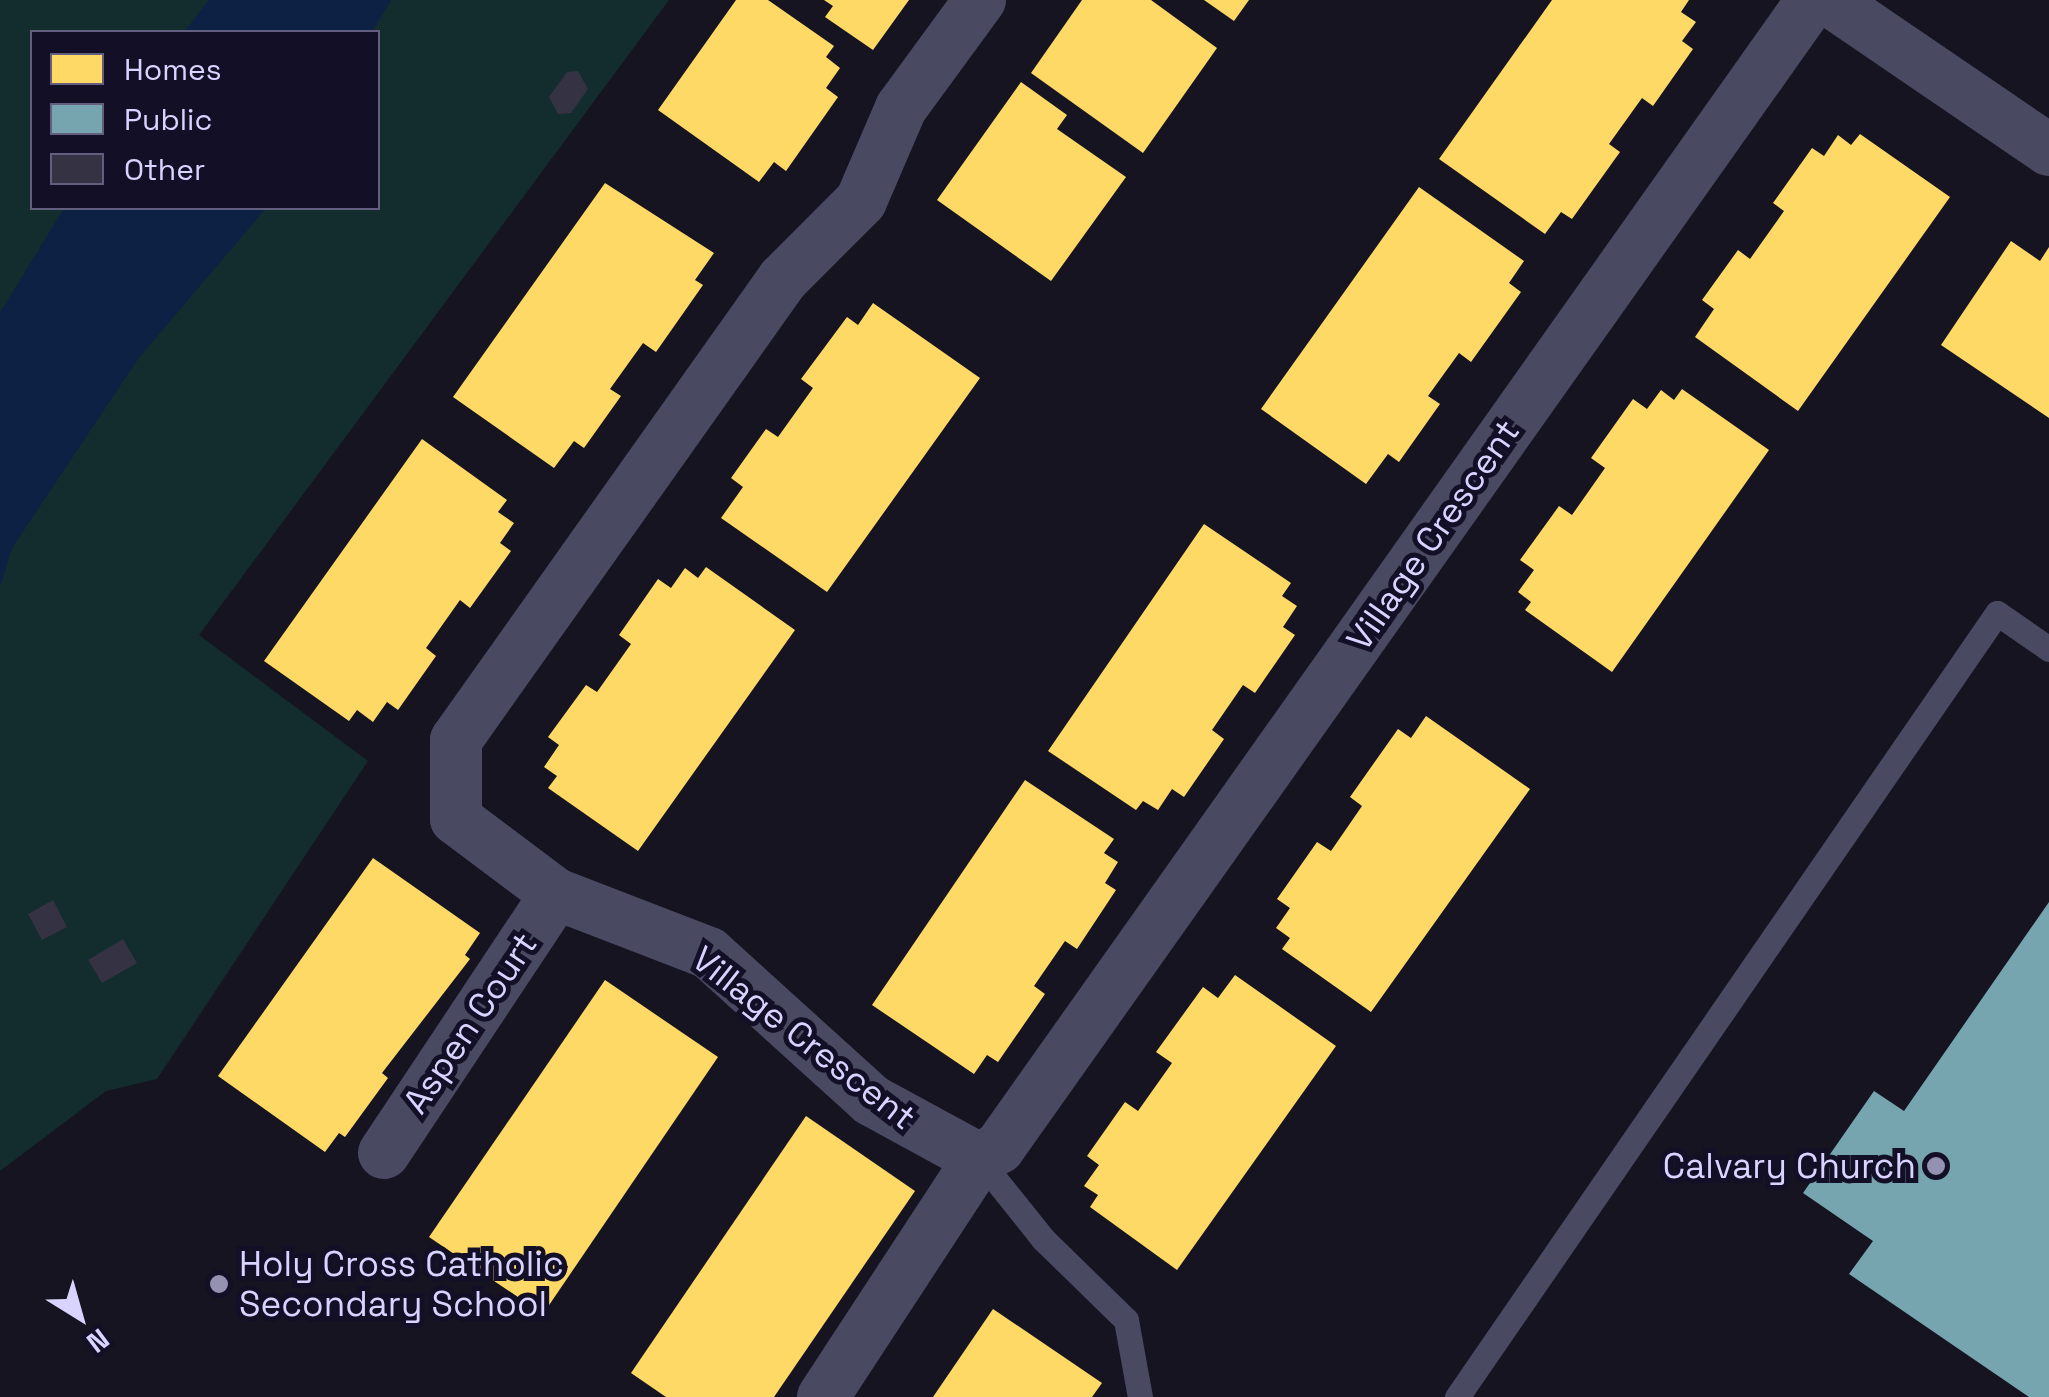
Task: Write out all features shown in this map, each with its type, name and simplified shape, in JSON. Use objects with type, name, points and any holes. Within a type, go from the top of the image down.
[{"type":"street","name":"Village Crescent","points":[[980,0],[901,108],[862,201],[784,279],[456,740],[456,819],[556,894],[708,953],[871,1100],[979,1159],[1000,1148],[1812,0]]},
{"type":"street","points":[[1829,0],[2049,150]]},
{"type":"street","name":"Aspen Court","points":[[384,1153],[556,894]]},
{"type":"street","points":[[823,1397],[979,1159]]},
{"type":"lane","points":[[1457,1397],[1997,613],[2049,649]]},
{"type":"lane","points":[[979,1159],[1043,1239],[1126,1320],[1140,1397]]},
{"type":"green space","points":[[0,0],[669,0],[199,635],[368,761],[157,1079],[106,1091],[0,1171]]},
{"type":"water","points":[[209,0],[391,0],[373,30],[186,30]]},
{"type":"water","points":[[63,210],[264,210],[138,359],[12,548],[0,587],[0,313]]},
{"type":"building: Homes","points":[[736,0],[768,0],[834,46],[826,57],[840,68],[826,88],[838,97],[786,171],[774,162],[759,182],[658,110]]},
{"type":"building: Homes","points":[[824,0],[909,0],[873,50],[825,17],[833,6]]},
{"type":"building: Homes","points":[[1082,0],[1151,0],[1217,48],[1143,153],[1031,73]]},
{"type":"building: Homes","points":[[1204,0],[1249,0],[1234,21]]},
{"type":"building: Homes","points":[[1552,0],[1689,0],[1681,12],[1696,22],[1682,41],[1693,49],[1653,106],[1642,98],[1609,144],[1620,152],[1572,219],[1561,212],[1545,234],[1439,159]]},
{"type":"building: Homes","points":[[1021,82],[1067,115],[1057,129],[1126,177],[1051,281],[937,200]]},
{"type":"building: Homes","points":[[1860,134],[1950,197],[1798,411],[1695,337],[1714,309],[1702,300],[1738,250],[1750,259],[1784,211],[1773,203],[1812,148],[1824,156],[1838,135],[1851,145]]},
{"type":"building: Homes","points":[[605,183],[714,253],[695,280],[703,285],[656,352],[643,343],[610,389],[621,396],[584,448],[574,441],[554,468],[453,397]]},
{"type":"building: Homes","points":[[1419,187],[1524,261],[1509,283],[1521,292],[1471,362],[1459,353],[1428,396],[1440,404],[1399,462],[1388,454],[1366,484],[1261,409]]},
{"type":"building: Homes","points":[[2011,241],[2040,261],[2049,247],[2049,418],[1941,345]]},
{"type":"building: Homes","points":[[873,303],[980,378],[827,592],[721,518],[743,487],[731,478],[766,429],[778,437],[813,388],[801,379],[847,317],[858,325]]},
{"type":"building: Homes","points":[[1682,389],[1769,450],[1612,672],[1525,610],[1531,602],[1518,592],[1534,570],[1520,560],[1559,506],[1572,515],[1605,468],[1591,458],[1633,399],[1647,409],[1661,390],[1674,400]]},
{"type":"building: Homes","points":[[422,439],[507,500],[498,512],[514,523],[500,543],[511,551],[470,608],[460,600],[426,648],[436,656],[398,710],[387,702],[373,722],[357,710],[349,721],[264,661]]},
{"type":"building: Homes","points":[[1204,524],[1291,583],[1282,596],[1297,606],[1283,627],[1295,635],[1255,693],[1243,685],[1212,730],[1224,739],[1184,797],[1172,789],[1158,810],[1143,801],[1136,810],[1048,751]]},
{"type":"building: Homes","points":[[706,567],[795,630],[638,851],[548,788],[557,776],[544,767],[559,745],[548,737],[586,685],[597,692],[631,644],[619,635],[658,579],[671,588],[685,568],[698,578]]},
{"type":"building: Homes","points":[[1426,716],[1530,789],[1371,1012],[1282,949],[1290,938],[1276,928],[1290,908],[1277,899],[1317,842],[1331,851],[1362,806],[1350,797],[1398,729],[1411,738]]},
{"type":"building: Homes","points":[[1025,780],[1114,839],[1104,853],[1118,862],[1105,883],[1116,890],[1077,949],[1065,941],[1034,986],[1045,994],[998,1062],[987,1055],[974,1074],[872,1005]]},
{"type":"building: Homes","points":[[373,858],[480,933],[465,955],[470,959],[382,1073],[388,1078],[345,1137],[339,1133],[325,1152],[218,1076]]},
{"type":"building: Homes","points":[[1235,975],[1336,1046],[1177,1270],[1090,1207],[1098,1195],[1084,1186],[1099,1165],[1087,1156],[1125,1102],[1138,1111],[1172,1063],[1156,1052],[1203,987],[1218,998]]},
{"type":"building: Homes","points":[[605,980],[718,1057],[543,1314],[429,1237]]},
{"type":"building: Homes","points":[[806,1116],[915,1191],[774,1397],[666,1397],[631,1373]]},
{"type":"building: Homes","points":[[993,1309],[1102,1383],[1092,1397],[933,1397]]},
{"type":"building: Public","name":"Calvary Church","points":[[2049,902],[2049,1397],[2029,1397],[1849,1274],[1873,1241],[1803,1193],[1874,1091],[1904,1111]]},
{"type":"building: Other","points":[[578,71],[588,89],[571,113],[558,114],[549,97],[567,72]]},
{"type":"building: Other","points":[[53,900],[67,927],[42,940],[28,914]]},
{"type":"building: Other","points":[[123,939],[137,963],[102,983],[88,960]]},
{"type":"place","name":"Calvary Church","points":[[1936,1166]]},
{"type":"place","name":"Holy Cross Catholic Secondary School","points":[[219,1284]]}]
